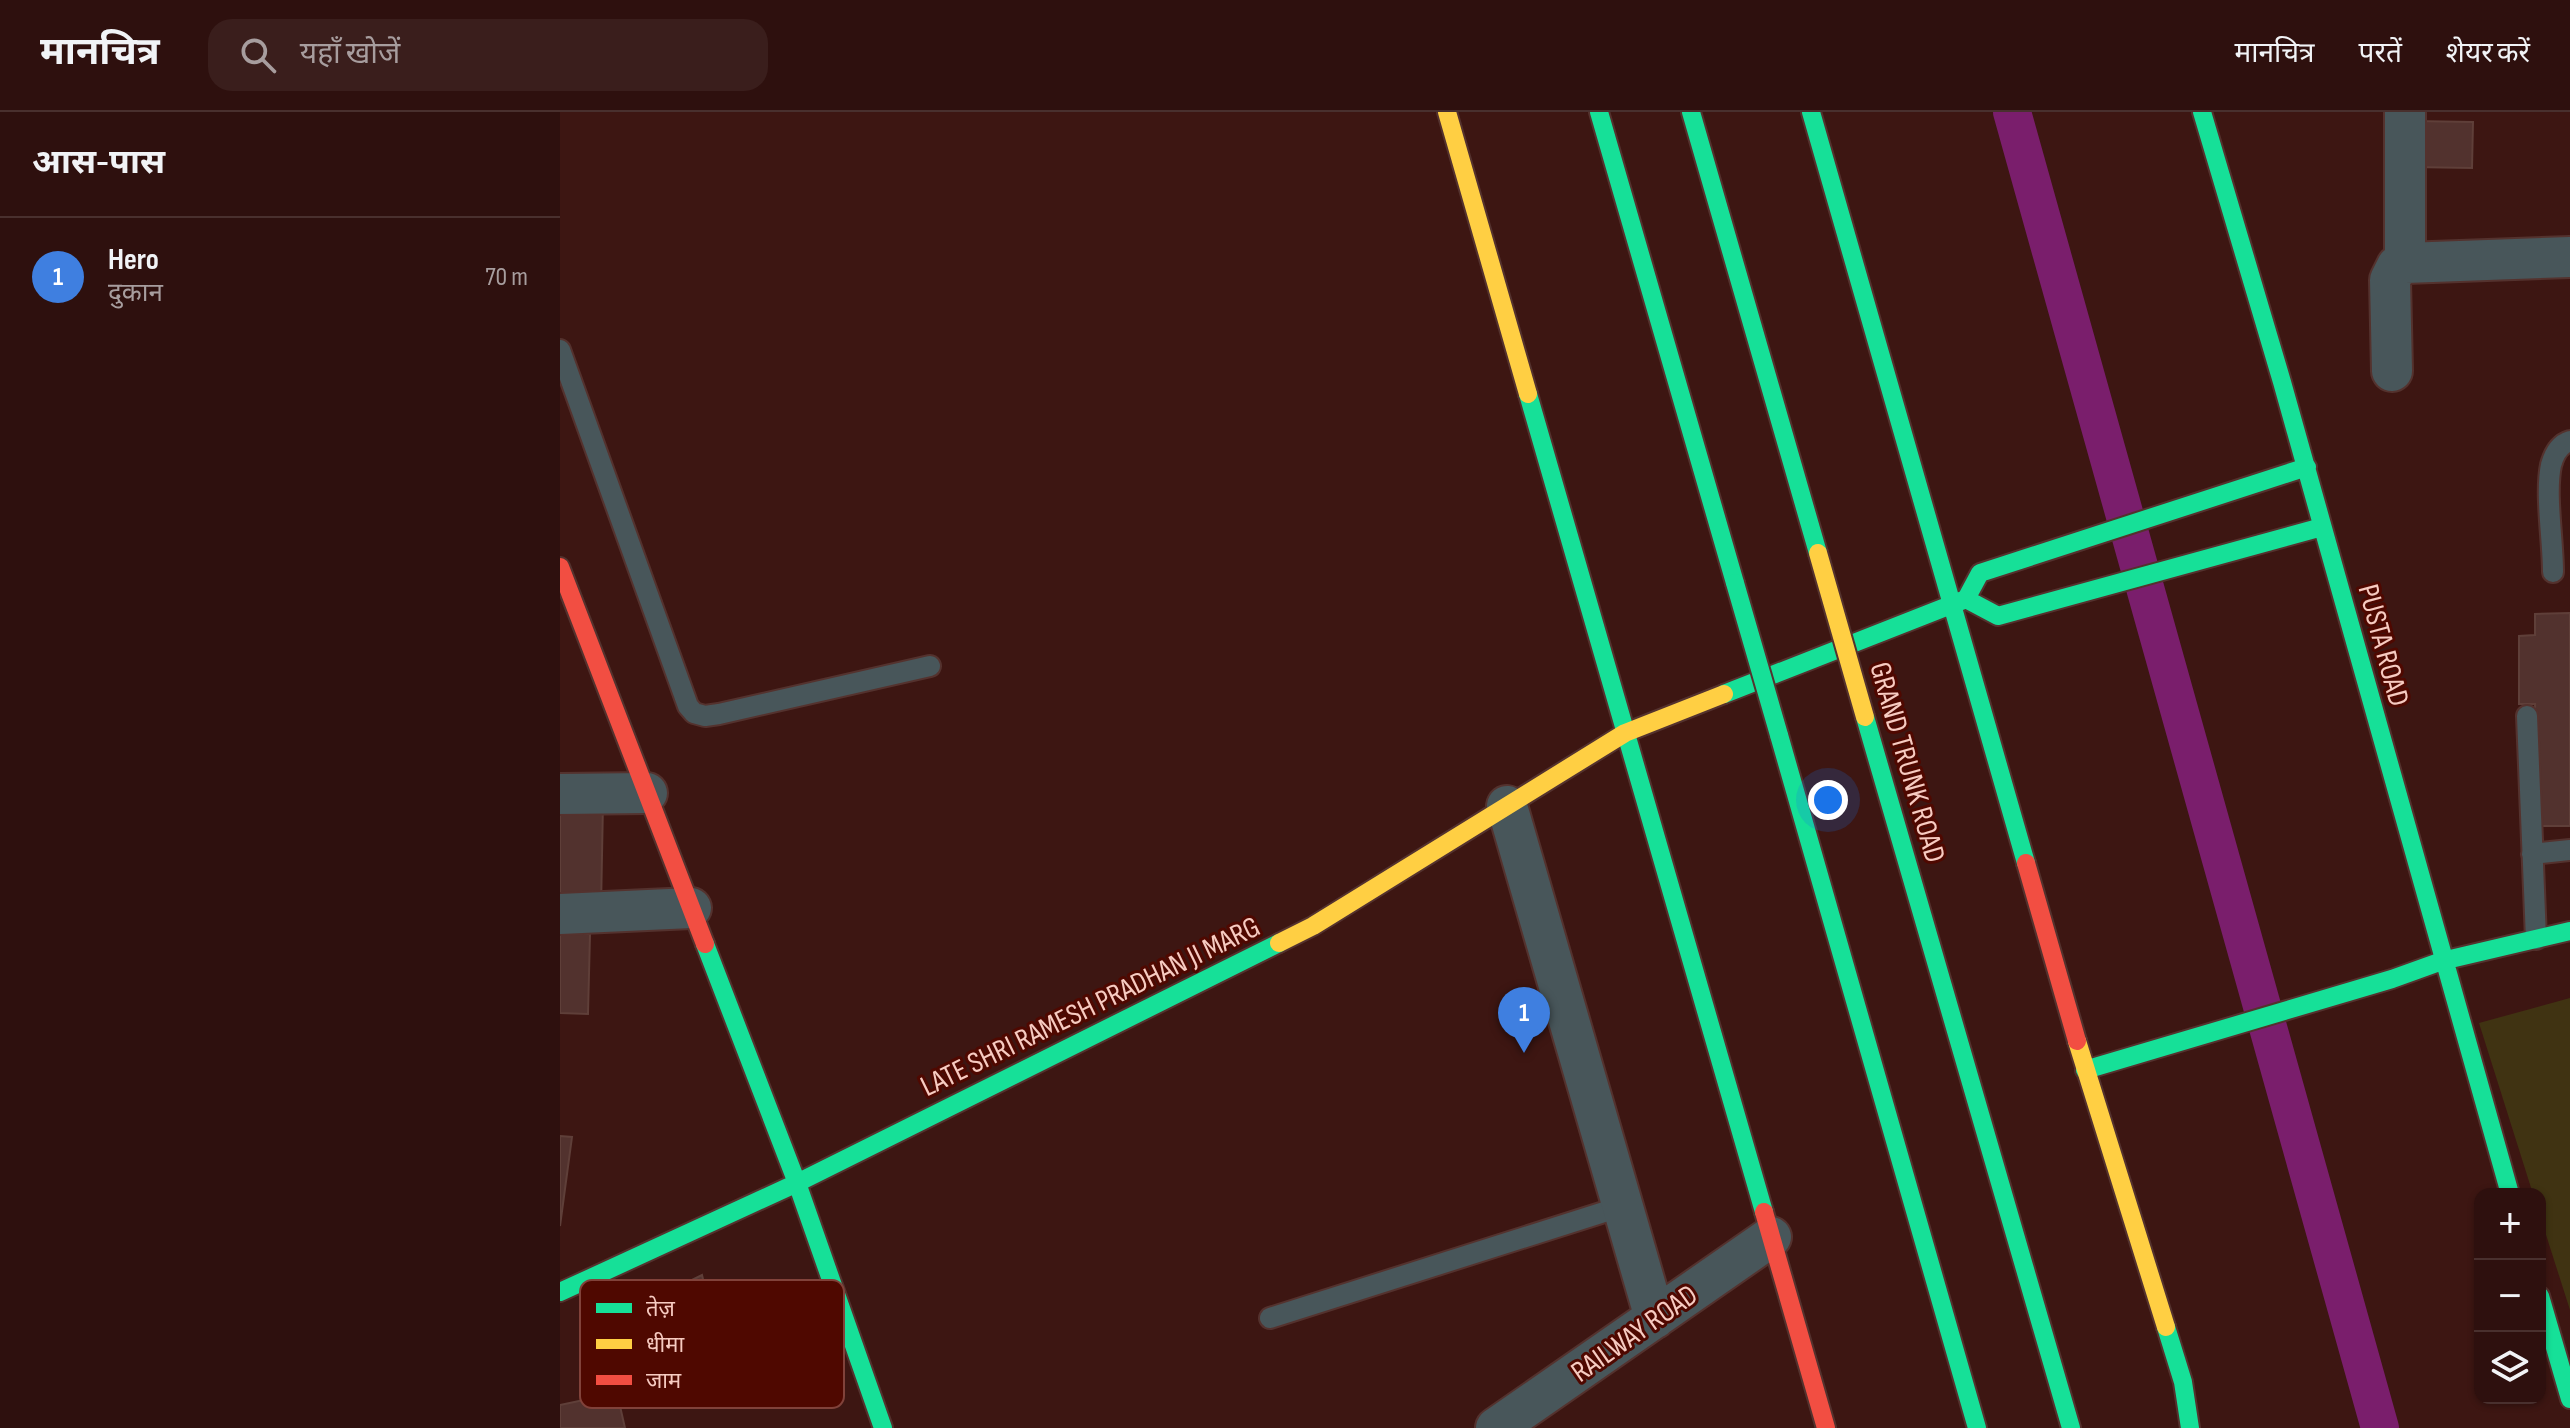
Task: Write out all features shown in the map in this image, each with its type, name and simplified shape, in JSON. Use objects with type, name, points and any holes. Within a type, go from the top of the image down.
[{"type":"main road","points":[[1447,112],[1826,1428]]},
{"type":"main road","points":[[1599,112],[1977,1428]]},
{"type":"main road","name":"GRAND TRUNK ROAD","points":[[1691,112],[2071,1428]]},
{"type":"main road","points":[[1811,112],[1960,601],[2085,1070],[2183,1382],[2190,1428]]},
{"type":"main road","name":"PUSTA ROAD","points":[[2202,112],[2307,467],[2442,961],[2508,1188]]},
{"type":"main road","points":[[1960,601],[1980,573],[2307,467]]},
{"type":"main road","points":[[1960,601],[1998,616],[2322,527]]},
{"type":"main road","points":[[562,580],[797,1183],[831,1280]]},
{"type":"main road","name":"LATE SHRI RAMESH PRADHAN JI MARG","points":[[586,1280],[797,1183],[1313,926],[1625,733],[1960,601]]},
{"type":"main road","points":[[2085,1070],[2392,979],[2442,961],[2570,931]]},
{"type":"main road","name":"LATE SHRI RAMESH PRADHAN JI MARG","points":[[560,1292],[580,1283]]},
{"type":"main road","points":[[844,1317],[883,1428]]},
{"type":"main road","points":[[2546,1317],[2570,1399]]},
{"type":"street","points":[[2405,112],[2405,263]]},
{"type":"street","points":[[2392,371],[2390,280],[2397,266],[2405,263],[2570,257]]},
{"type":"street","points":[[560,794],[647,793]]},
{"type":"street","points":[[1507,806],[1655,1318]]},
{"type":"street","points":[[560,914],[691,908]]},
{"type":"street","name":"RAILWAY ROAD","points":[[1496,1428],[1771,1237]]},
{"type":"lane","points":[[560,350],[688,706],[694,713],[705,716],[719,714],[930,666]]},
{"type":"lane","points":[[2553,572],[2561,544],[2550,483],[2552,464],[2555,454],[2564,443],[2570,441]]},
{"type":"lane","points":[[2527,716],[2536,939]]},
{"type":"lane","points":[[2532,854],[2570,850]]},
{"type":"lane","points":[[1270,1318],[1623,1206]]},
{"type":"shaded area","points":[[2570,998],[2570,1310],[2546,1235],[2546,1188],[2531,1188],[2479,1023]]},
{"type":"building","points":[[2413,121],[2473,122],[2472,168],[2413,167]]},
{"type":"building","points":[[2570,613],[2570,826],[2537,826],[2535,704],[2519,704],[2519,636],[2535,635],[2535,614]]},
{"type":"building","points":[[560,802],[603,803],[601,908],[560,908]]},
{"type":"building","points":[[560,934],[590,934],[588,1014],[560,1013]]},
{"type":"building","points":[[560,1136],[572,1137],[560,1226]]},
{"type":"building","points":[[580,1401],[580,1408],[620,1408],[625,1428],[560,1428],[560,1405]]},
{"type":"waterway","points":[[2012,112],[2380,1428]]},
{"type":"traffic: fast","points":[[1599,112],[1735,583]]},
{"type":"traffic: fast","points":[[1691,112],[1818,553]]},
{"type":"traffic: fast","points":[[1811,112],[2026,863]]},
{"type":"traffic: fast","points":[[2202,112],[2282,382],[2508,1188]]},
{"type":"traffic: fast","points":[[1528,394],[1764,1212]]},
{"type":"traffic: fast","points":[[1724,694],[1966,599],[1980,573],[2307,467]]},
{"type":"traffic: fast","points":[[1966,599],[1998,616],[2322,527]]},
{"type":"traffic: fast","points":[[1735,583],[1779,735]]},
{"type":"traffic: fast","points":[[1865,717],[2071,1428]]},
{"type":"traffic: fast","points":[[1779,735],[1977,1428]]},
{"type":"traffic: fast","points":[[2085,1070],[2392,979],[2442,961],[2570,931]]},
{"type":"traffic: fast","points":[[586,1280],[797,1183],[1279,943]]},
{"type":"traffic: fast","points":[[705,944],[831,1280]]},
{"type":"traffic: fast","points":[[560,1292],[580,1283]]},
{"type":"traffic: fast","points":[[844,1317],[883,1428]]},
{"type":"traffic: fast","points":[[2546,1317],[2570,1399]]},
{"type":"traffic: fast","points":[[2166,1327],[2183,1382],[2190,1428]]},
{"type":"traffic: slow","points":[[1447,112],[1528,394]]},
{"type":"traffic: slow","points":[[1818,553],[1865,717]]},
{"type":"traffic: slow","points":[[1279,943],[1313,926],[1625,733],[1724,694]]},
{"type":"traffic: slow","points":[[2077,1041],[2166,1327]]},
{"type":"traffic: jam","points":[[560,567],[705,944]]},
{"type":"traffic: jam","points":[[2026,863],[2077,1041]]},
{"type":"traffic: jam","points":[[1764,1212],[1826,1428]]},
{"type":"place","name":"Hero","points":[[1524,1053]]}]
